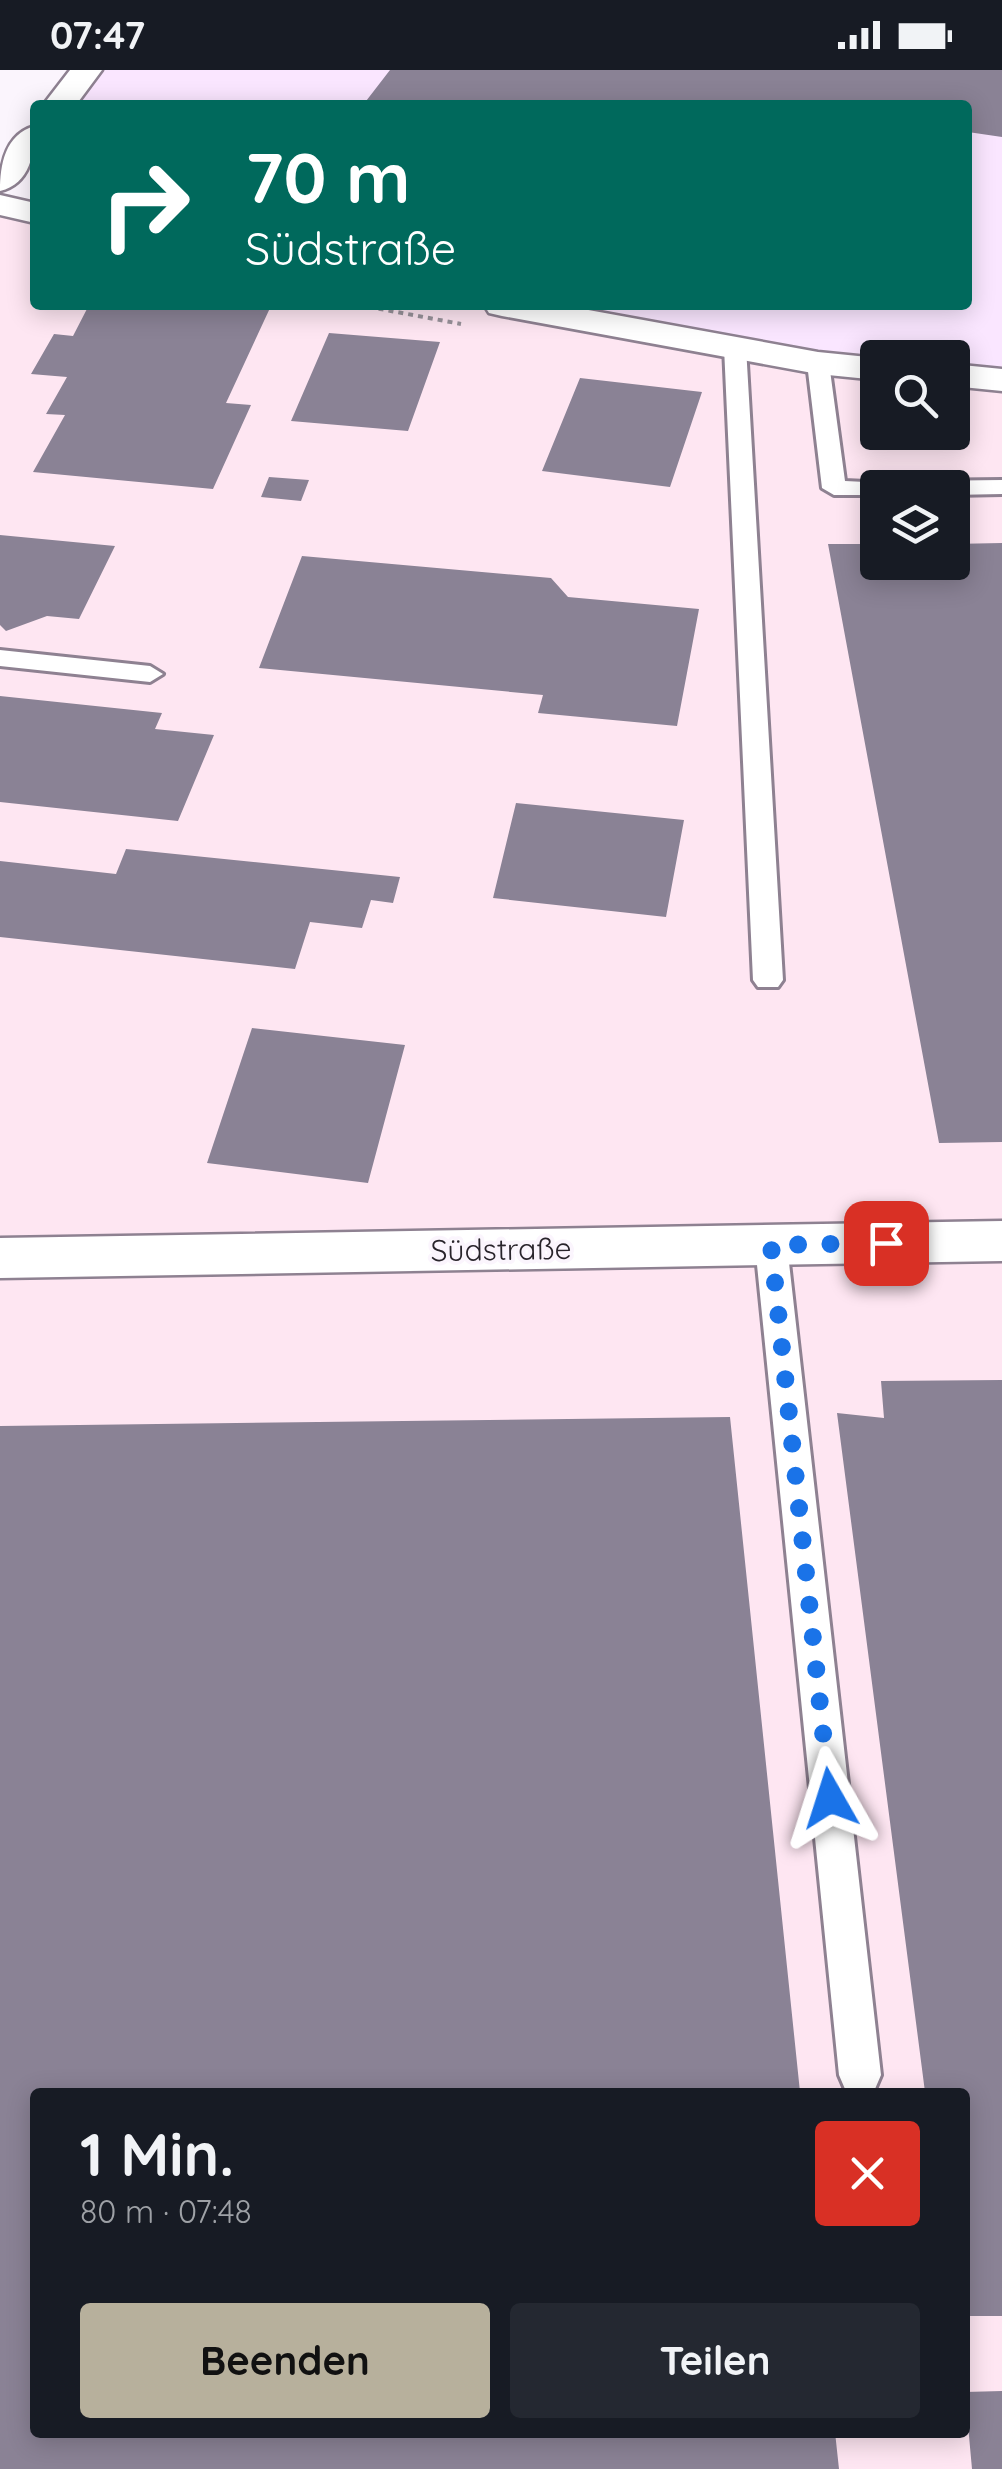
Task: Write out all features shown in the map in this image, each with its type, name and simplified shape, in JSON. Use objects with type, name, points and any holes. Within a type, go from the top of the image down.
[{"type":"street","points":[[63,100],[86,70]]},
{"type":"street","points":[[0,180],[30,142]]},
{"type":"street","points":[[0,205],[30,212]]},
{"type":"street","points":[[530,310],[818,364],[860,368]]},
{"type":"street","points":[[970,377],[1002,380]]},
{"type":"street","name":"Südstraße","points":[[0,1258],[1002,1241]]},
{"type":"lane","points":[[735,347],[768,980]]},
{"type":"lane","points":[[818,364],[834,488],[860,488]]},
{"type":"lane","points":[[970,487],[1002,486]]},
{"type":"lane","points":[[0,658],[150,674]]},
{"type":"lane","points":[[771,1245],[860,2075]]},
{"type":"shaded area","points":[[87,70],[1002,70],[1002,380],[970,377],[970,340],[860,340],[860,366],[531,310],[972,310],[972,100],[63,100]]},
{"type":"shaded area","points":[[0,205],[30,212],[30,310],[538,310],[860,360],[860,450],[970,450],[970,364],[1002,365],[1002,2469],[0,2469]]},
{"type":"building","points":[[390,70],[1002,70],[1002,137],[972,133],[972,100],[367,100]]},
{"type":"building","points":[[86,310],[269,310],[226,403],[251,405],[213,489],[33,472],[65,415],[46,414],[67,377],[31,374],[54,334],[73,336]]},
{"type":"building","points":[[329,333],[440,342],[408,431],[291,421]]},
{"type":"building","points":[[580,378],[702,392],[670,487],[542,471]]},
{"type":"building","points":[[269,477],[309,480],[301,501],[261,497]]},
{"type":"building","points":[[0,535],[115,546],[79,619],[47,616],[6,631],[0,625]]},
{"type":"building","points":[[1002,543],[1002,1142],[939,1143],[828,544],[860,544],[860,580],[970,580],[970,544]]},
{"type":"building","points":[[302,556],[551,578],[568,597],[699,609],[677,726],[538,713],[543,695],[259,668]]},
{"type":"building","points":[[0,696],[162,713],[155,729],[214,735],[178,821],[0,802]]},
{"type":"building","points":[[516,803],[684,820],[666,917],[493,898]]},
{"type":"building","points":[[126,849],[400,877],[393,903],[371,900],[362,928],[310,922],[295,969],[0,937],[0,861],[116,874]]},
{"type":"building","points":[[252,1028],[405,1045],[368,1183],[207,1163]]},
{"type":"building","points":[[1002,1380],[1002,2316],[970,2316],[970,2088],[924,2088],[837,1413],[884,1418],[881,1381]]},
{"type":"building","points":[[730,1417],[800,2088],[30,2088],[30,2438],[836,2438],[839,2469],[0,2469],[0,1426]]},
{"type":"building","points":[[1002,2391],[1002,2469],[972,2469],[970,2392]]},
{"type":"route","points":[[830,1798],[771,1245],[886,1243]]}]
